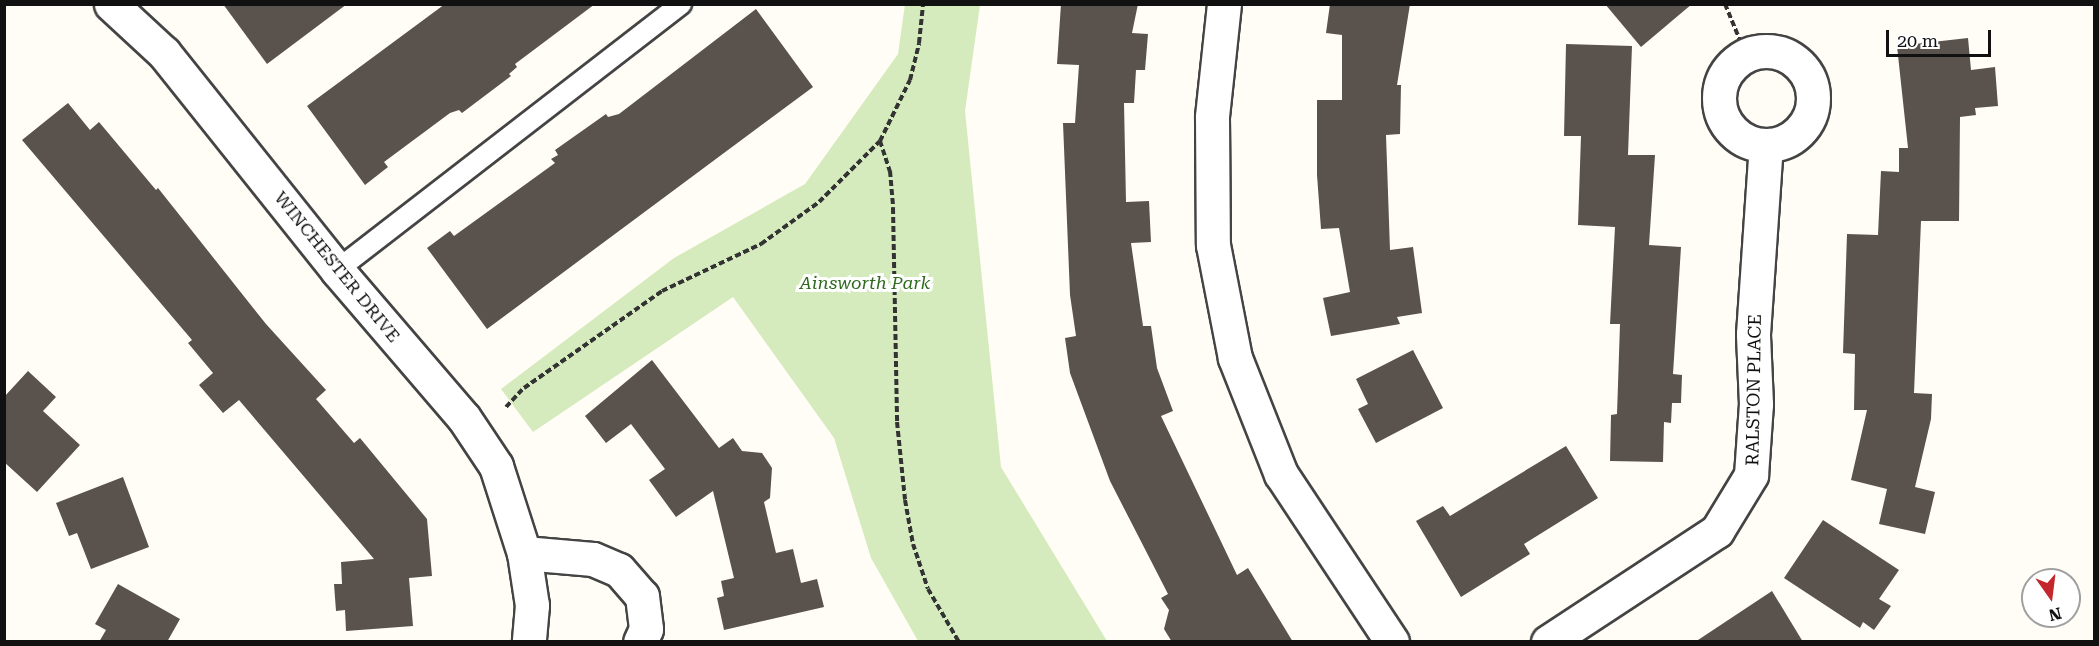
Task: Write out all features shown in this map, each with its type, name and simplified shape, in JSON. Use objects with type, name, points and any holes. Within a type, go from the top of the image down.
[{"type":"street","points":[[1224,4],[1212,117],[1212,245],[1235,358],[1281,474],[1392,642]]},
{"type":"street","name":"WINCHESTER DRIVE","points":[[112,5],[164,53],[337,270],[464,418],[496,466],[524,553],[532,605],[529,642]]},
{"type":"street","points":[[1766,50],[1787,56],[1808,76],[1814,97],[1811,114],[1801,131],[1787,141],[1766,145],[1737,136],[1720,109],[1720,90],[1725,74],[1746,55],[1766,50]]},
{"type":"street","name":"RALSTON PLACE","points":[[1548,642],[1717,531],[1751,475],[1756,404],[1753,334],[1766,145]]},
{"type":"street","points":[[524,553],[593,559],[619,570],[642,596],[646,629],[640,642]]},
{"type":"lane","points":[[337,270],[681,4]]},
{"type":"path","points":[[506,407],[524,388],[662,291],[761,244],[819,202],[880,141],[910,80],[919,43],[923,4]]},
{"type":"path","points":[[1725,4],[1746,55]]},
{"type":"path","points":[[880,141],[890,171],[893,208],[897,423],[904,500],[913,544],[928,589],[959,642]]},
{"type":"green space","name":"Ainsworth Park","points":[[905,4],[980,5],[965,111],[1001,467],[1107,641],[918,641],[871,558],[834,438],[733,297],[533,432],[501,389],[674,258],[805,184],[898,54]]},
{"type":"building","points":[[223,4],[347,4],[267,64]]},
{"type":"building","points":[[445,4],[595,4],[515,64],[517,67],[509,74],[511,76],[462,113],[459,110],[450,113],[384,162],[388,167],[365,185],[307,106]]},
{"type":"building","points":[[1061,4],[1138,4],[1132,33],[1148,34],[1145,70],[1136,70],[1134,103],[1124,103],[1126,202],[1149,201],[1151,242],[1131,243],[1143,326],[1151,326],[1157,368],[1173,411],[1161,416],[1237,575],[1248,568],[1293,642],[1172,642],[1164,629],[1169,610],[1161,598],[1168,594],[1110,481],[1070,373],[1065,338],[1076,336],[1070,295],[1063,123],[1075,123],[1079,65],[1057,64]]},
{"type":"building","points":[[1330,4],[1410,4],[1397,85],[1401,85],[1400,134],[1386,135],[1390,250],[1413,247],[1422,313],[1397,317],[1400,324],[1331,336],[1323,298],[1350,292],[1339,228],[1321,229],[1317,175],[1317,100],[1342,100],[1342,35],[1326,33]]},
{"type":"building","points":[[1605,4],[1692,4],[1641,47]]},
{"type":"building","points":[[756,9],[813,87],[487,329],[427,248],[450,231],[454,236],[555,163],[551,159],[558,155],[555,150],[606,114],[608,117],[619,114]]},
{"type":"building","points":[[1968,38],[1971,70],[1995,67],[1998,106],[1975,108],[1976,115],[1960,117],[1959,221],[1921,221],[1914,393],[1932,394],[1931,419],[1915,487],[1935,492],[1925,534],[1879,524],[1887,489],[1851,480],[1867,410],[1854,410],[1855,354],[1843,353],[1847,234],[1878,235],[1881,171],[1899,172],[1899,148],[1908,148],[1897,46]]},
{"type":"building","points":[[1566,44],[1632,46],[1628,155],[1655,155],[1649,245],[1681,247],[1673,374],[1682,375],[1681,403],[1672,403],[1671,423],[1664,422],[1663,462],[1610,461],[1611,415],[1617,414],[1620,324],[1610,324],[1615,227],[1578,225],[1581,136],[1564,136]]},
{"type":"building","points":[[68,103],[90,130],[99,122],[156,190],[158,188],[266,324],[326,390],[316,399],[354,443],[360,438],[427,519],[432,576],[409,578],[413,626],[346,631],[345,610],[336,611],[334,584],[342,584],[341,562],[374,559],[239,400],[223,413],[199,385],[213,373],[188,343],[192,340],[22,140]]},
{"type":"building","points":[[1413,350],[1443,408],[1376,443],[1358,409],[1368,404],[1356,379]]},
{"type":"building","points":[[652,360],[719,448],[733,438],[742,451],[762,453],[772,468],[770,498],[764,502],[776,553],[793,549],[801,583],[817,579],[824,607],[724,630],[717,598],[724,596],[721,581],[734,578],[713,491],[676,517],[649,480],[665,469],[631,424],[606,443],[585,416]]},
{"type":"building","points":[[28,371],[56,397],[43,411],[80,445],[37,492],[4,462],[4,397]]},
{"type":"building","points":[[1566,446],[1598,498],[1524,544],[1530,554],[1461,597],[1416,521],[1443,506],[1450,516]]},
{"type":"building","points":[[123,477],[149,547],[91,569],[77,533],[69,536],[56,503]]},
{"type":"building","points":[[1823,520],[1899,570],[1879,599],[1891,606],[1874,630],[1863,622],[1860,628],[1784,578]]},
{"type":"building","points":[[118,584],[180,619],[167,642],[99,642],[106,630],[95,624]]},
{"type":"building","points":[[1772,591],[1803,642],[1695,642]]}]
